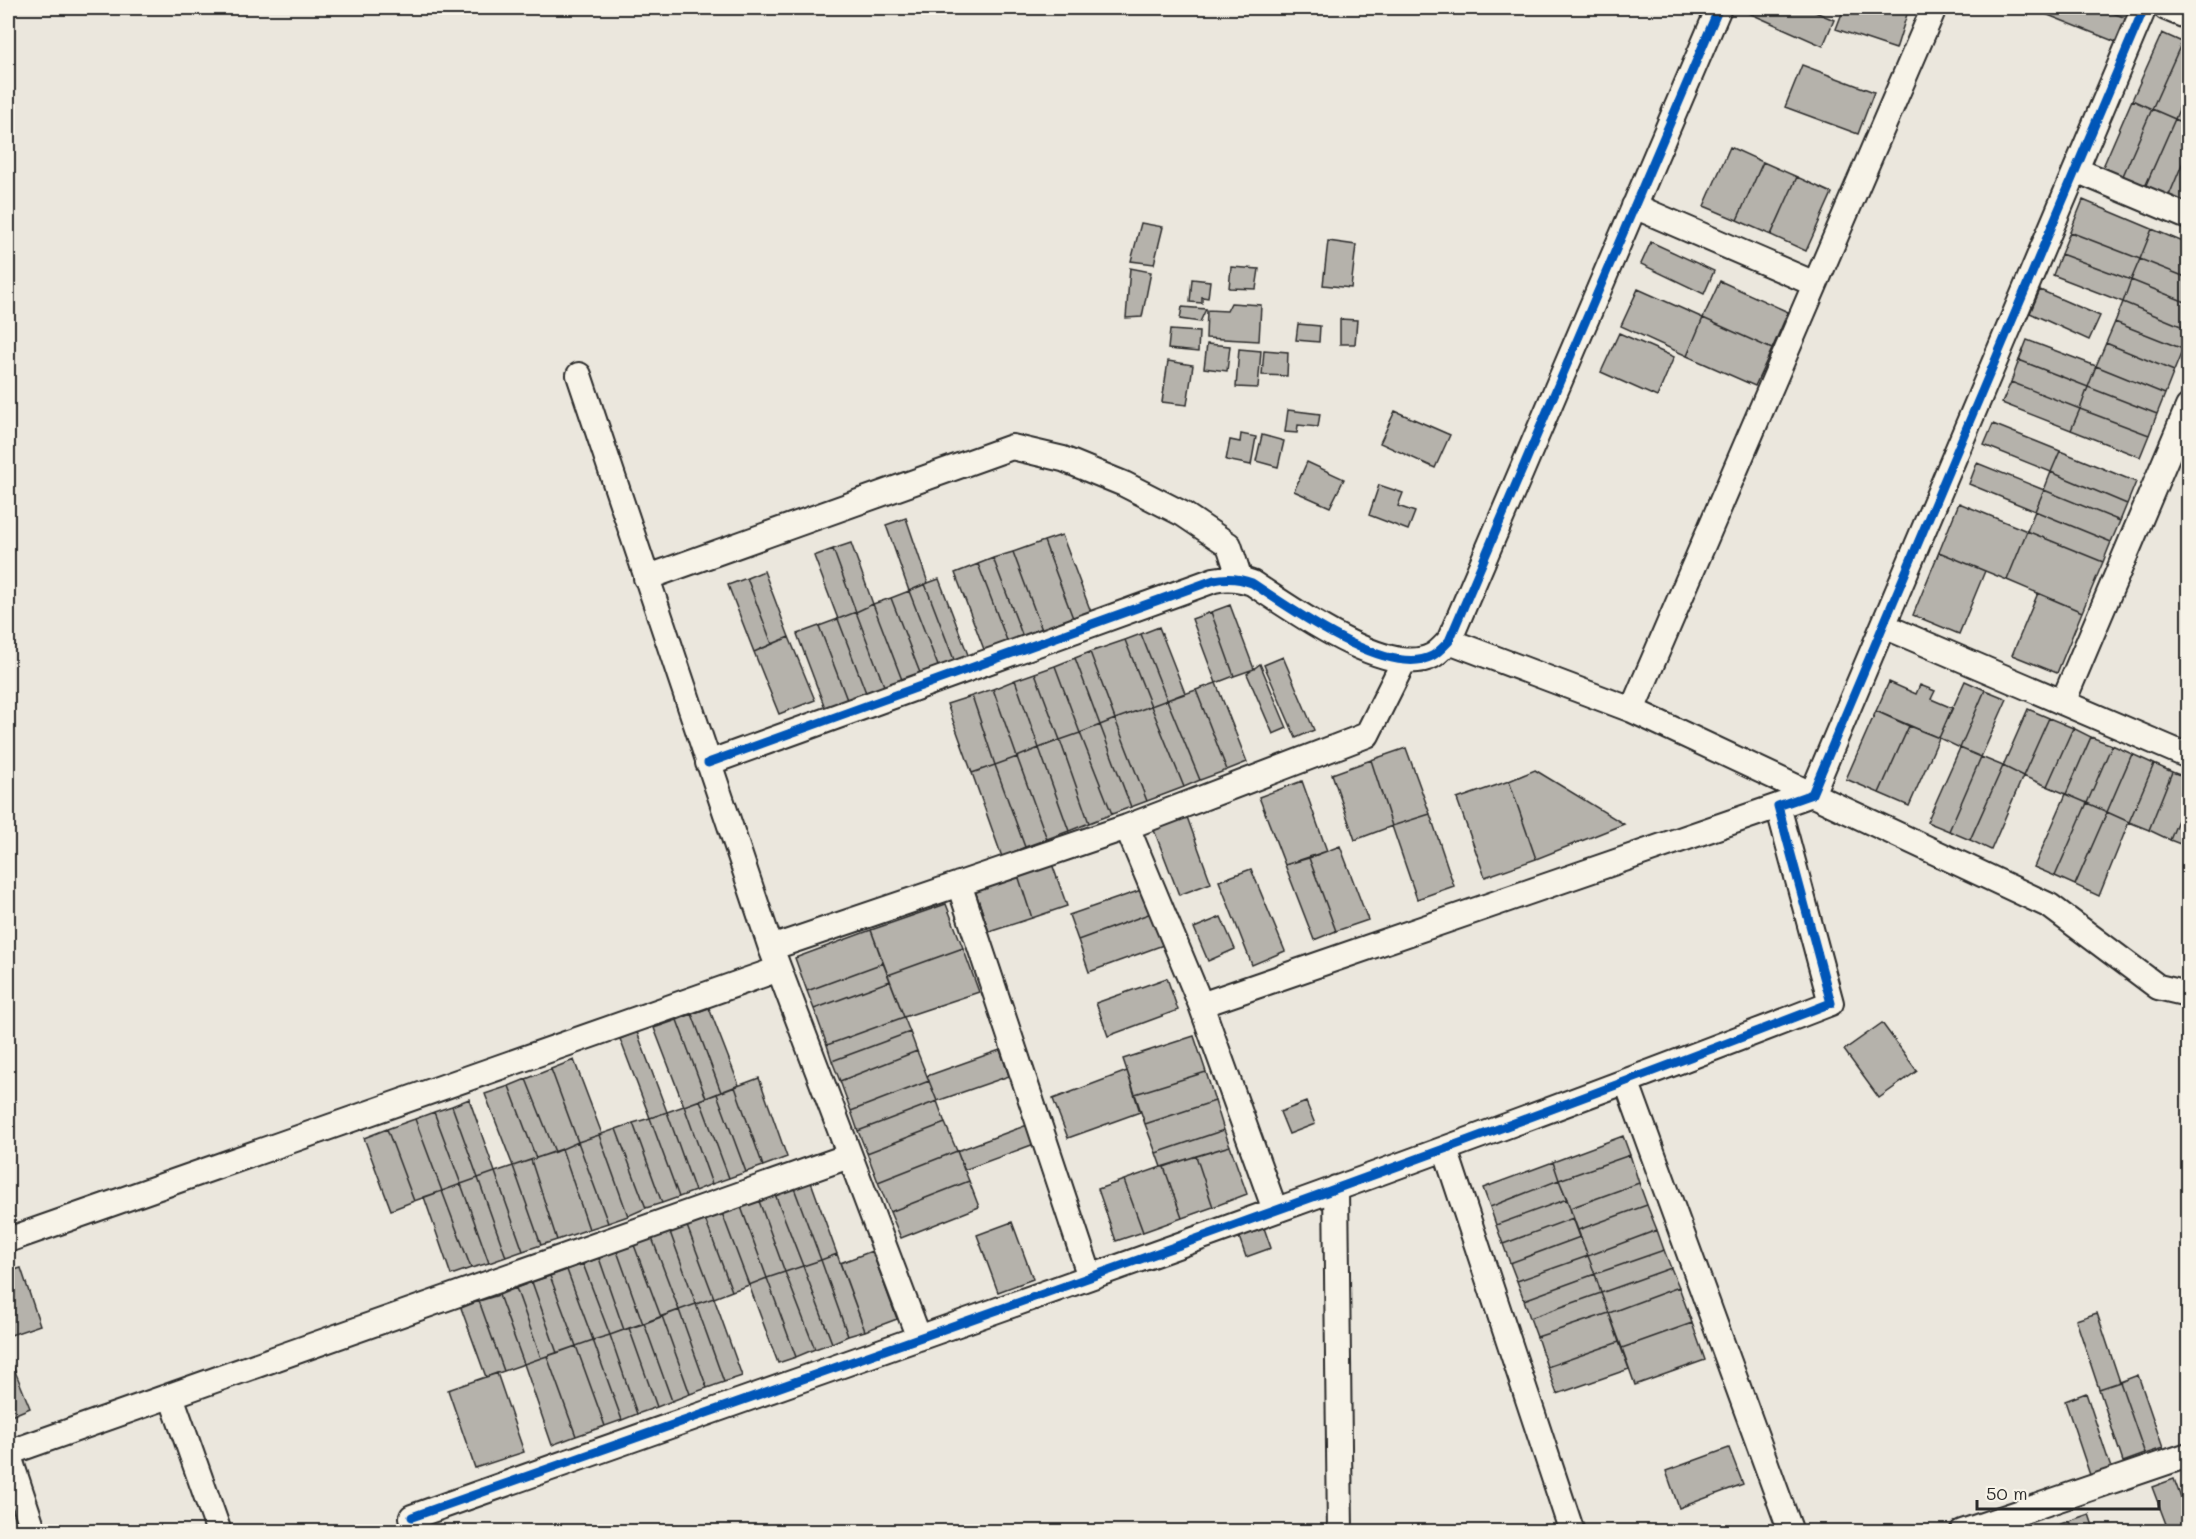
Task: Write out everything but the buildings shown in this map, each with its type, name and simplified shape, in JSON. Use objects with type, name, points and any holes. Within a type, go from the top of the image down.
[{"type":"street","points":[[708,763],[1215,580],[1227,578],[1252,583],[1347,642],[1404,661],[1431,657],[1449,641],[1719,8]]},
{"type":"street","points":[[1632,710],[1934,8]]},
{"type":"street","points":[[1201,1005],[1812,794],[2144,8]]},
{"type":"street","points":[[2166,8],[2188,17]]},
{"type":"street","points":[[2076,170],[2188,217]]},
{"type":"street","points":[[1634,206],[1815,284]]},
{"type":"street","points":[[579,375],[775,959],[919,1338]]},
{"type":"street","points":[[2063,702],[2188,407]]},
{"type":"street","points":[[646,578],[1012,447],[1063,459],[1124,484],[1183,514],[1229,544],[1240,579]]},
{"type":"street","points":[[1884,626],[2188,756]]},
{"type":"street","points":[[1449,641],[1632,710],[2050,906],[2158,987],[2188,994]]},
{"type":"street","points":[[8,1240],[775,959],[959,884],[1127,827],[1367,735],[1404,661]]},
{"type":"street","points":[[412,1517],[1445,1149],[1627,1083],[1831,1003],[1778,806]]},
{"type":"street","points":[[1127,827],[1201,1005],[1275,1210]]},
{"type":"street","points":[[959,884],[1090,1277]]},
{"type":"street","points":[[1627,1083],[1791,1532]]},
{"type":"street","points":[[1445,1149],[1572,1532]]},
{"type":"street","points":[[34,1532],[8,1453],[849,1156]]},
{"type":"street","points":[[1336,1188],[1340,1532]]},
{"type":"street","points":[[171,1396],[219,1532]]},
{"type":"street","points":[[1962,1532],[2188,1455]]},
{"type":"cycle path","points":[[708,763],[1219,579],[1233,578],[1252,583],[1313,623],[1365,649],[1390,658],[1413,660],[1432,656],[1449,641],[1719,8]]},
{"type":"cycle path","points":[[412,1517],[1301,1201],[1831,1003],[1778,806],[1812,794],[2144,8]]}]
